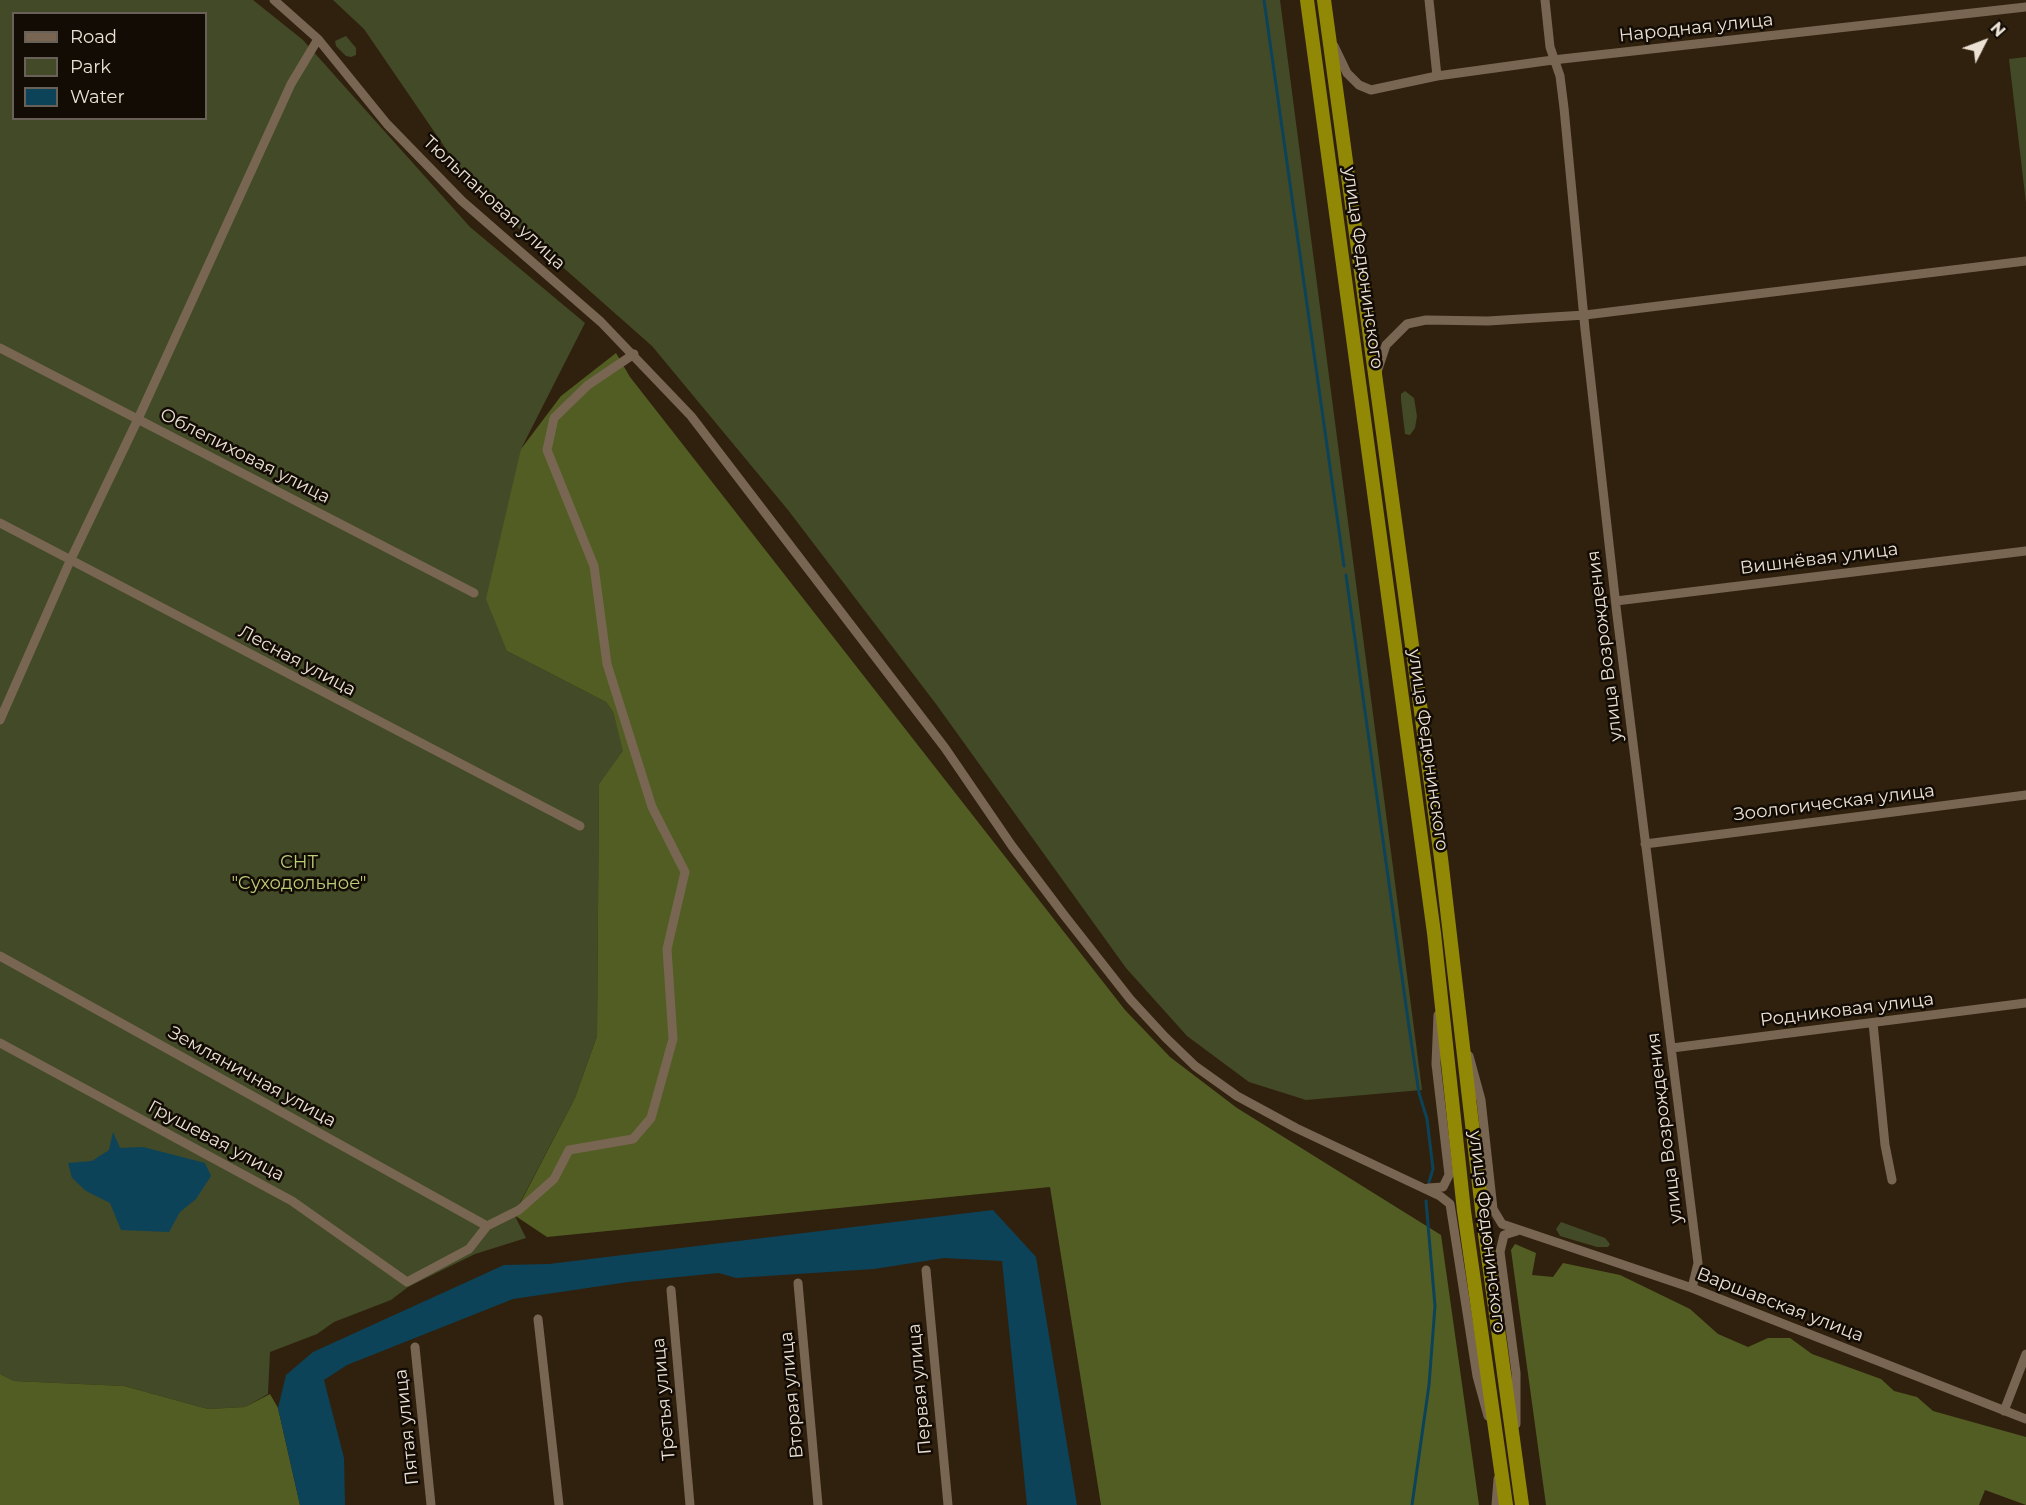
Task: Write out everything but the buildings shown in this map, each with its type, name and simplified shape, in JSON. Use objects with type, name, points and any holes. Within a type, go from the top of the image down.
[{"type":"highway","name":"улица Федюнинского","points":[[1307,0],[1439,979],[1464,1212],[1506,1505]]},
{"type":"highway","name":"улица Федюнинского","points":[[1324,0],[1377,374],[1462,1030],[1484,1227],[1522,1505]]},
{"type":"street","name":"Тюльпановая улица","points":[[274,0],[318,39],[387,124],[462,201],[634,354],[691,416],[945,747],[1012,846],[1130,999],[1165,1037],[1195,1066],[1237,1096],[1296,1128],[1446,1199],[1453,1209],[1477,1376],[1499,1455]]},
{"type":"street","points":[[1429,0],[1437,76]]},
{"type":"street","name":"улица Возрождения","points":[[1545,0],[1553,60],[1560,76],[1585,329],[1616,601],[1698,1263],[1692,1288]]},
{"type":"street","name":"Народная улица","points":[[1328,28],[1347,73],[1359,85],[1371,90],[1437,76],[1553,60],[2026,7]]},
{"type":"street","points":[[0,720],[70,561],[138,419],[291,84],[318,39]]},
{"type":"street","points":[[1377,374],[1386,345],[1407,324],[1426,320],[1488,321],[1585,315],[2026,261]]},
{"type":"street","name":"Облепиховая улица","points":[[0,348],[474,593]]},
{"type":"street","points":[[487,1226],[519,1210],[554,1179],[569,1150],[633,1139],[651,1119],[674,1039],[667,949],[685,872],[652,807],[607,664],[594,566],[548,450],[554,418],[588,385],[634,354]]},
{"type":"street","name":"Лесная улица","points":[[0,523],[580,826]]},
{"type":"street","name":"Вишнёвая улица","points":[[1616,601],[2026,551]]},
{"type":"street","name":"Зоологическая улица","points":[[1646,844],[2026,795]]},
{"type":"street","name":"Земляничная улица","points":[[0,956],[487,1226]]},
{"type":"street","points":[[1423,1188],[1440,1188],[1446,1183],[1449,1175],[1436,1064],[1439,979]]},
{"type":"street","name":"Родниковая улица","points":[[1672,1048],[2026,1003]]},
{"type":"street","points":[[1873,1023],[1885,1145],[1892,1180]]},
{"type":"street","name":"Варшавская улица","points":[[1462,1030],[1481,1100],[1493,1209],[1502,1224],[1519,1232],[1692,1288],[2026,1419]]},
{"type":"street","name":"Грушевая улица","points":[[0,1043],[292,1201],[407,1282],[469,1249],[487,1226]]},
{"type":"street","points":[[1516,1460],[1516,1372],[1500,1244],[1504,1235],[1519,1232]]},
{"type":"street","name":"Первая улица","points":[[926,1270],[948,1505]]},
{"type":"street","name":"Вторая улица","points":[[798,1283],[818,1505]]},
{"type":"street","name":"Третья улица","points":[[671,1290],[690,1505]]},
{"type":"street","points":[[538,1319],[560,1505]]},
{"type":"street","name":"Пятая улица","points":[[415,1347],[431,1505]]},
{"type":"street","points":[[2004,1411],[2026,1354]]},
{"type":"street","points":[[1496,1505],[1499,1455]]},
{"type":"green space","name":"СНТ \"Суходольное\"","points":[[0,0],[253,0],[303,40],[470,227],[585,323],[521,449],[507,651],[606,702],[613,712],[624,752],[599,784],[597,1036],[575,1098],[514,1214],[526,1238],[475,1254],[408,1287],[391,1300],[334,1322],[317,1334],[270,1352],[268,1394],[245,1407],[208,1409],[124,1386],[14,1381],[0,1374]]},
{"type":"green space","points":[[333,0],[1280,0],[1422,1090],[1306,1100],[1249,1082],[1187,1036],[1126,968],[936,704],[788,510],[652,346],[472,187],[364,29]]},
{"type":"green space","points":[[346,36],[356,48],[356,55],[351,57],[346,56],[336,46],[335,41]]},
{"type":"green space","points":[[2026,57],[2026,203],[2009,59]]},
{"type":"green space","points":[[616,353],[630,377],[1125,1010],[1170,1057],[1237,1108],[1441,1235],[1479,1505],[1101,1505],[1050,1187],[547,1237],[514,1215],[575,1098],[597,1036],[599,784],[623,751],[613,712],[606,702],[507,651],[486,599],[521,449],[561,396]]},
{"type":"green space","points":[[1405,391],[1414,398],[1417,416],[1415,428],[1410,435],[1405,434],[1401,400],[1401,394]]},
{"type":"green space","points":[[1561,1222],[1605,1238],[1610,1244],[1608,1247],[1597,1247],[1560,1236],[1556,1229]]},
{"type":"green space","points":[[1515,1244],[1536,1253],[1532,1275],[1553,1277],[1563,1263],[1620,1275],[1690,1309],[1718,1334],[1748,1347],[1768,1338],[1790,1338],[1812,1354],[1881,1379],[1894,1391],[1917,1397],[1933,1411],[2026,1437],[2026,1505],[1985,1490],[1979,1505],[1546,1505],[1511,1250]]},
{"type":"green space","points":[[0,1374],[14,1381],[124,1386],[208,1409],[245,1407],[270,1394],[278,1408],[300,1505],[0,1505]]},
{"type":"water","points":[[113,1132],[120,1148],[143,1147],[205,1163],[211,1176],[196,1199],[180,1212],[169,1232],[121,1230],[110,1203],[86,1191],[72,1178],[68,1163],[92,1161],[109,1150]]},
{"type":"water","points":[[993,1210],[1036,1257],[1077,1505],[1027,1505],[1002,1261],[944,1258],[874,1269],[736,1278],[719,1273],[628,1282],[513,1299],[347,1365],[324,1380],[344,1458],[345,1505],[300,1505],[278,1408],[286,1375],[313,1352],[504,1265],[549,1264]]},
{"type":"waterway","points":[[1264,0],[1344,566]]},
{"type":"waterway","points":[[1346,575],[1409,1027],[1419,1093],[1427,1119],[1433,1169],[1429,1182]]},
{"type":"waterway","points":[[1412,1505],[1429,1385],[1435,1306],[1426,1201]]}]
